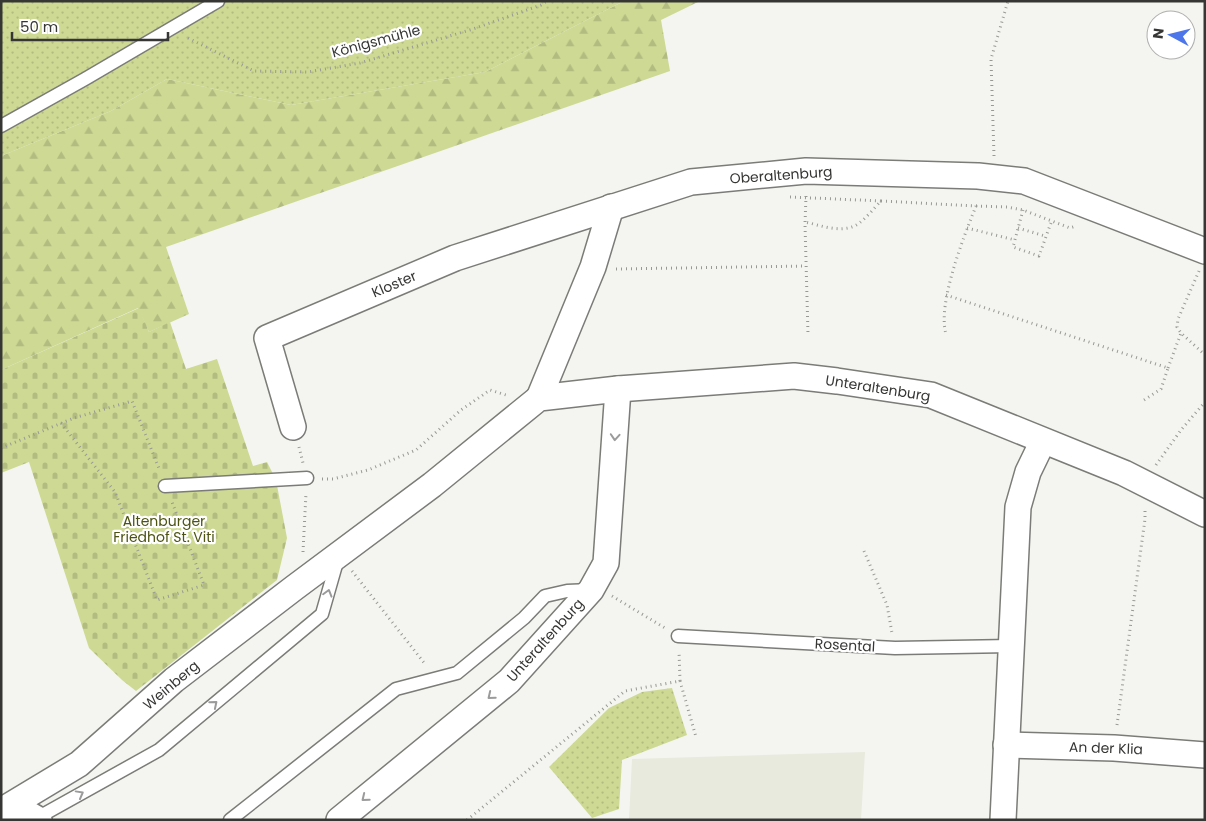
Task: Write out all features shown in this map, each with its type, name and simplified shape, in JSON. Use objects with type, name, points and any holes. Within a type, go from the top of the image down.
[{"type":"street","name":"Oberaltenburg","points":[[611,207],[691,182],[806,171],[995,177],[1024,181],[1090,206],[1203,258]]},
{"type":"street","points":[[339,555],[432,484],[530,404],[593,267],[611,207]]},
{"type":"street","name":"Kloster","points":[[293,427],[267,338],[455,258],[611,207]]},
{"type":"street","name":"Unteraltenburg","points":[[530,404],[618,389],[794,376],[837,381],[931,396],[1124,473],[1193,503]]},
{"type":"street","name":"Unteraltenburg","points":[[339,820],[509,681],[592,587],[606,563],[618,389]]},
{"type":"street","points":[[1003,820],[1018,506],[1028,472],[1043,441]]},
{"type":"street","name":"Weinberg","points":[[7,808],[78,764],[174,680],[339,555]]},
{"type":"street","name":"An der Klia","points":[[1006,745],[1114,748],[1205,755]]},
{"type":"street","points":[[7,808],[38,819]]},
{"type":"lane","points":[[1,126],[218,1]]},
{"type":"lane","points":[[166,486],[307,478]]},
{"type":"lane","points":[[38,819],[159,750],[322,614],[339,555]]},
{"type":"lane","points":[[230,820],[396,689],[457,673],[524,618],[545,596],[592,587]]},
{"type":"lane","name":"Rosental","points":[[678,636],[895,648],[1011,646]]},
{"type":"path","name":"Königsmühle","points":[[170,30],[254,71],[308,72],[360,64],[472,29],[547,1]]},
{"type":"path","points":[[995,177],[991,58],[1008,1]]},
{"type":"path","points":[[806,171],[805,222],[808,334]]},
{"type":"path","points":[[806,197],[1007,207],[1023,210],[1070,228],[1079,225],[1086,218],[1090,206]]},
{"type":"path","points":[[805,222],[841,229],[853,227],[861,222],[881,201]]},
{"type":"path","points":[[946,334],[944,328],[946,295],[967,228],[976,206]]},
{"type":"path","points":[[1023,210],[1013,247],[1039,256],[1052,220]]},
{"type":"path","points":[[967,228],[1015,240]]},
{"type":"path","points":[[1018,228],[1045,236]]},
{"type":"path","points":[[1203,258],[1178,319],[1177,327],[1205,355]]},
{"type":"path","points":[[625,270],[806,266]]},
{"type":"path","points":[[946,295],[1168,368]]},
{"type":"path","points":[[1144,400],[1161,389],[1181,333]]},
{"type":"path","points":[[307,478],[333,479],[368,470],[416,450],[461,410],[490,390],[530,404]]},
{"type":"path","points":[[1,448],[61,423],[74,418],[132,400],[204,585],[157,600],[115,492],[61,423]]},
{"type":"path","points":[[1143,482],[1181,430],[1205,402]]},
{"type":"path","points":[[293,427],[307,478],[304,551],[294,588]]},
{"type":"path","points":[[1114,748],[1145,519]]},
{"type":"path","points":[[864,551],[887,605],[895,648]]},
{"type":"path","points":[[339,555],[437,678]]},
{"type":"path","points":[[592,587],[678,636],[680,681],[696,737]]},
{"type":"path","points":[[468,820],[625,691],[680,681]]},
{"type":"shaded area","points":[[865,752],[861,820],[629,820],[632,759]]},
{"type":"green space","points":[[1,1],[624,1],[485,72],[291,105],[167,79],[111,111],[1,156]]},
{"type":"green space","points":[[624,1],[700,1],[661,20],[670,71],[166,247],[189,314],[149,332],[138,308],[1,370],[1,156],[111,111],[167,79],[291,105],[485,72]]},
{"type":"green space","name":"Altenburger Friedhof St. Viti","points":[[139,308],[149,332],[170,322],[186,369],[217,359],[253,466],[267,462],[276,480],[287,538],[277,580],[136,691],[89,648],[29,462],[1,473],[1,370]]},
{"type":"green space","points":[[672,688],[687,735],[622,760],[619,809],[592,818],[549,767],[609,708],[642,692]]}]
